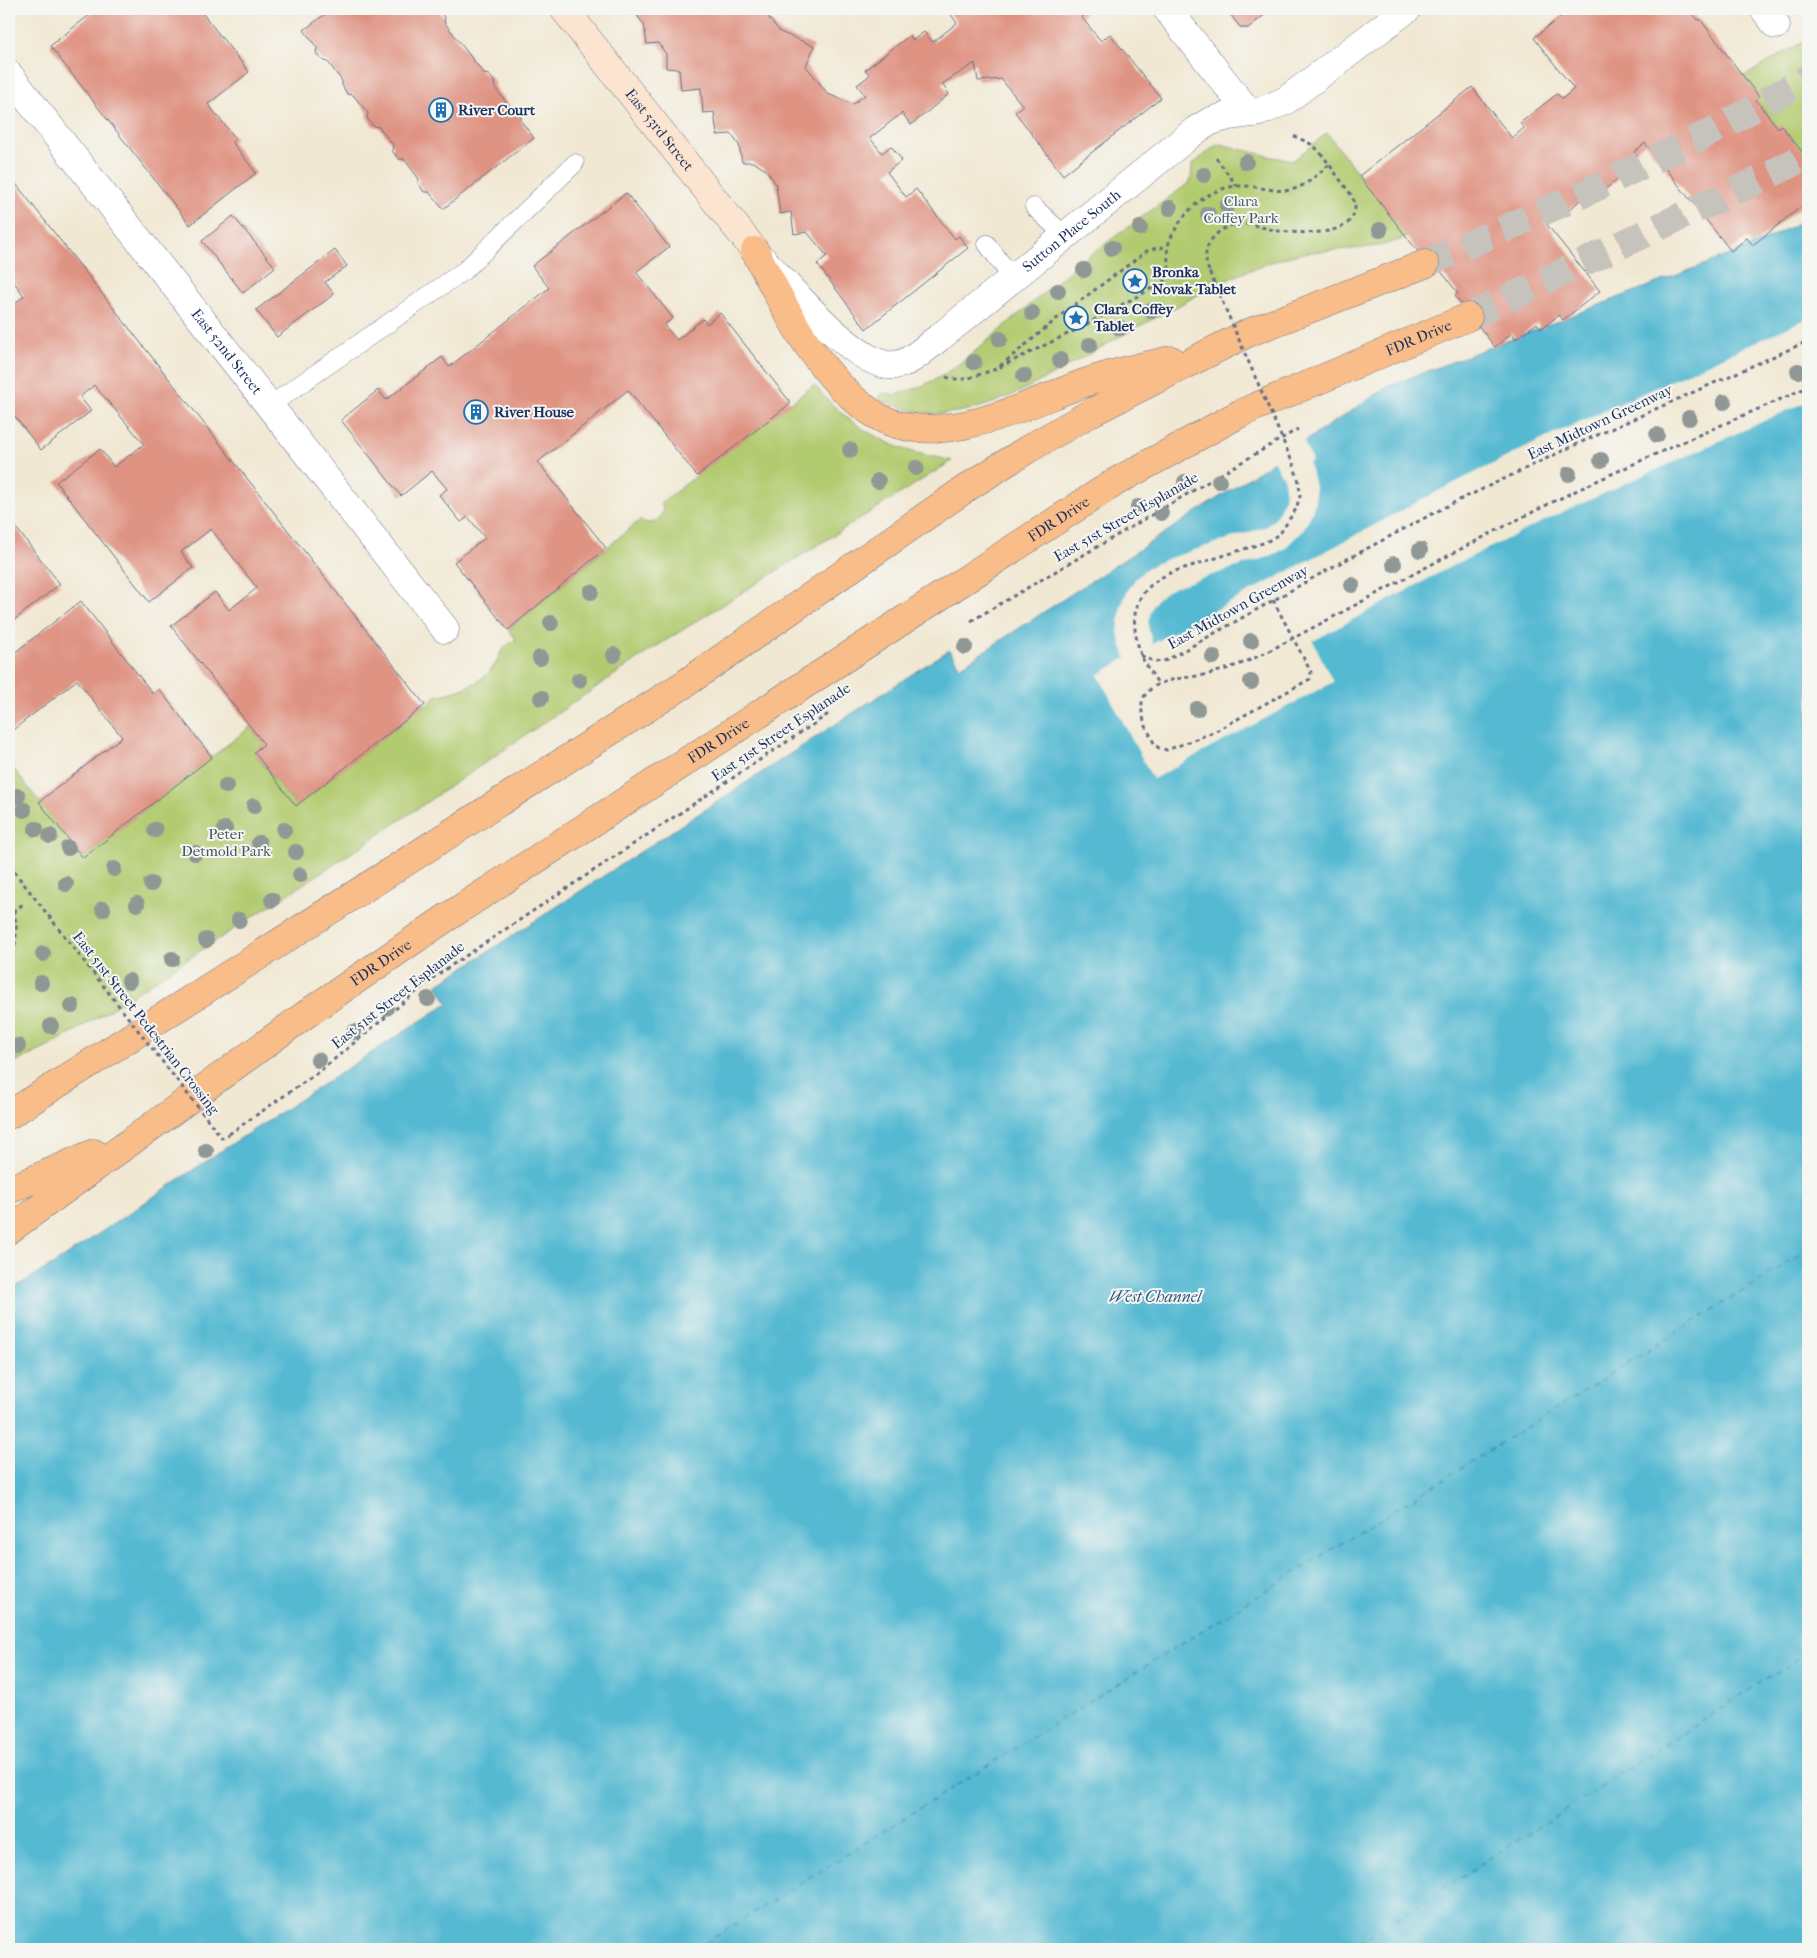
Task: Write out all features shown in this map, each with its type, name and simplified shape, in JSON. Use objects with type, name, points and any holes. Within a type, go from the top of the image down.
[{"type":"highway","points":[[755,251],[808,346],[833,378],[866,409],[900,425],[923,428],[973,424],[1000,416],[1088,382],[1144,366],[1207,353]]},
{"type":"highway","points":[[9,1115],[683,685],[960,493],[1028,449],[1094,411],[1248,332],[1425,264]]},
{"type":"highway","name":"FDR Drive","points":[[9,1230],[312,1010],[442,920],[1117,481],[1241,413],[1468,317]]},
{"type":"highway","points":[[9,1190],[148,1128]]},
{"type":"main road","name":"East 53rd Street","points":[[564,9],[755,251]]},
{"type":"street","points":[[1167,9],[1249,112]]},
{"type":"street","name":"Sutton Place South","points":[[755,251],[832,331],[867,359],[887,366],[896,365],[914,356],[1196,130],[1219,119],[1249,112],[1260,112],[1285,101],[1408,9]]},
{"type":"street","name":"East 52nd Street","points":[[9,75],[445,629]]},
{"type":"lane","points":[[270,406],[465,270],[575,163]]},
{"type":"lane","points":[[1034,206],[1064,236]]},
{"type":"lane","points":[[987,244],[1012,278]]},
{"type":"path","points":[[1159,685],[1141,655],[1134,630],[1134,615],[1142,593],[1159,578],[1172,572],[1272,539],[1290,521],[1300,496],[1299,482],[1294,466],[1206,262],[1209,244],[1215,234],[1227,226],[1242,224],[1280,231],[1305,233],[1339,229],[1350,224],[1355,214],[1356,205],[1351,195],[1313,145]]},
{"type":"path","points":[[1214,156],[1237,186]]},
{"type":"path","points":[[942,376],[953,379],[966,379],[996,370],[1076,330],[1165,281],[1169,277],[1170,270],[1168,247],[1171,236],[1189,210],[1202,198],[1219,190],[1246,185],[1280,191],[1293,190],[1304,185],[1329,165]]},
{"type":"path","points":[[996,370],[1065,312],[1147,251],[1168,247]]},
{"type":"path","name":"East Midtown Greenway","points":[[1141,655],[1154,661],[1161,662],[1167,660],[1273,600],[1449,505],[1575,445],[1808,341]]},
{"type":"path","points":[[1273,600],[1293,637],[1311,672],[1312,676],[1310,679],[1214,732],[1164,750],[1155,745],[1141,711],[1141,703],[1151,688],[1172,680],[1209,674],[1259,656],[1293,637],[1438,560],[1561,498],[1808,386]]},
{"type":"path","name":"East 51st Street Esplanade","points":[[969,622],[1304,426]]},
{"type":"path","name":"East 51st Street Esplanade","points":[[282,1098],[320,1070],[434,977],[837,708]]},
{"type":"path","name":"East 51st Street Pedestrian Crossing","points":[[9,865],[222,1138],[282,1098]]},
{"type":"path","points":[[9,903],[16,926],[16,947],[9,966]]},
{"type":"path","points":[[13,912],[23,904]]},
{"type":"green space","points":[[1808,39],[1808,159],[1781,126],[1778,128],[1756,100],[1759,97],[1743,77]]},
{"type":"green space","name":"Clara Coffey Park","points":[[1327,133],[1407,237],[1383,245],[1311,252],[1276,260],[1226,280],[1033,385],[1012,395],[970,410],[926,413],[879,400],[879,396],[884,393],[895,395],[920,387],[942,376],[966,359],[1079,263],[1189,183],[1192,165],[1215,146],[1220,144],[1272,157],[1294,160]]},
{"type":"green space","name":"Peter Detmold Park","points":[[814,385],[842,413],[873,435],[904,449],[952,461],[657,646],[365,844],[103,1014],[46,1048],[9,1065],[9,763],[83,858],[250,727],[264,744],[254,753],[296,806],[436,696],[470,686],[485,676],[496,663],[502,650],[516,639],[508,630],[640,520],[649,523],[658,520],[663,508],[661,503]]},
{"type":"water","name":"West Channel","points":[[1808,218],[1808,1949],[9,1949],[9,1291],[57,1262],[221,1151],[448,1003],[437,985],[949,650],[960,667],[1389,386],[1755,245]]},
{"type":"pier","points":[[1808,318],[1808,401],[1554,516],[1450,567],[1313,641],[1333,682],[1153,779],[1098,675],[1126,658],[1118,633],[1121,606],[1136,578],[1147,568],[1161,561],[1265,527],[1275,519],[1284,500],[1285,488],[1283,475],[1281,475],[1273,459],[1303,440],[1312,461],[1309,463],[1315,487],[1315,503],[1303,530],[1283,550],[1268,557],[1175,587],[1166,592],[1157,599],[1151,610],[1148,624],[1152,644],[1442,489],[1558,432]]},
{"type":"building","points":[[97,9],[199,9],[249,72],[208,104],[236,139],[232,142],[256,173],[190,225],[50,46]]},
{"type":"building","name":"River Court","points":[[332,9],[438,10],[445,18],[444,22],[484,74],[489,75],[494,81],[495,88],[510,107],[514,108],[521,116],[521,121],[534,138],[443,209],[429,192],[424,192],[418,183],[419,179],[404,159],[399,159],[392,151],[393,145],[379,127],[373,126],[367,118],[368,113],[353,95],[347,94],[342,81],[328,62],[322,60],[316,53],[317,48],[304,30]]},
{"type":"building","points":[[621,9],[771,9],[768,17],[780,32],[814,46],[806,66],[828,94],[853,104],[865,95],[857,85],[870,75],[865,70],[910,35],[913,40],[924,32],[933,42],[957,23],[947,9],[1086,9],[1082,18],[1101,41],[1110,34],[1161,98],[1063,175],[1015,112],[1023,106],[1001,79],[978,81],[975,63],[942,84],[949,94],[911,125],[902,113],[870,138],[882,153],[891,146],[902,160],[887,172],[906,197],[916,189],[955,239],[959,236],[968,248],[866,329],[817,264],[827,256],[807,232],[794,234],[791,212],[780,214],[776,184],[766,170],[753,162],[742,162],[739,145],[731,134],[717,135],[714,112],[703,113],[701,88],[681,90],[679,69],[666,68],[666,54],[658,43],[647,44],[644,25],[633,10],[621,12]]},
{"type":"building","points":[[1226,9],[1272,9],[1248,28],[1241,28]]},
{"type":"building","points":[[1570,9],[1689,9],[1698,20],[1700,19],[1759,97],[1756,100],[1778,128],[1781,125],[1808,159],[1808,201],[1753,245],[1747,238],[1731,251],[1645,143],[1634,152],[1637,156],[1618,172],[1622,176],[1589,202],[1585,196],[1561,217],[1557,213],[1545,222],[1600,291],[1563,320],[1559,315],[1541,329],[1537,323],[1516,339],[1512,333],[1495,347],[1455,296],[1458,293],[1432,260],[1427,263],[1359,176],[1472,87],[1512,138],[1524,128],[1520,123],[1557,94],[1563,98],[1574,89],[1534,38]]},
{"type":"building","points":[[9,175],[425,705],[296,806],[254,752],[264,744],[171,626],[215,592],[229,610],[257,588],[211,529],[181,552],[193,568],[149,602],[56,482],[100,449],[114,467],[144,444],[94,385],[80,397],[91,411],[41,450],[9,409],[9,308],[24,296],[9,275]]},
{"type":"building","name":"River House","points":[[626,193],[669,247],[636,272],[673,318],[664,325],[677,340],[703,319],[707,324],[720,313],[791,403],[697,476],[628,390],[538,462],[606,548],[508,630],[454,562],[485,538],[468,517],[461,522],[439,495],[447,489],[432,471],[401,496],[341,420],[378,390],[386,400],[442,357],[449,367],[549,288],[532,266]]},
{"type":"building","points":[[233,216],[275,267],[243,293],[202,241]]},
{"type":"building","points":[[335,250],[347,266],[325,282],[334,294],[277,337],[256,310]]},
{"type":"building","points":[[9,519],[60,584],[13,621],[9,615]]},
{"type":"building","points":[[81,601],[153,694],[159,689],[212,757],[83,858],[39,802],[122,737],[77,680],[9,733],[9,657]]},
{"type":"ferry route","points":[[696,1949],[1808,1250]]},
{"type":"ferry route","points":[[1350,1949],[1808,1652]]},
{"type":"tunnel","points":[[1425,264],[1583,194],[1717,129],[1808,78]]},
{"type":"tunnel","points":[[1468,317],[1808,155]]},
{"type":"place","name":"River Court","points":[[441,110]]},
{"type":"place","name":"Bronka Novak Tablet","points":[[1135,281]]},
{"type":"place","name":"Clara Coffey Tablet","points":[[1076,318]]},
{"type":"place","name":"River House","points":[[476,412]]}]
